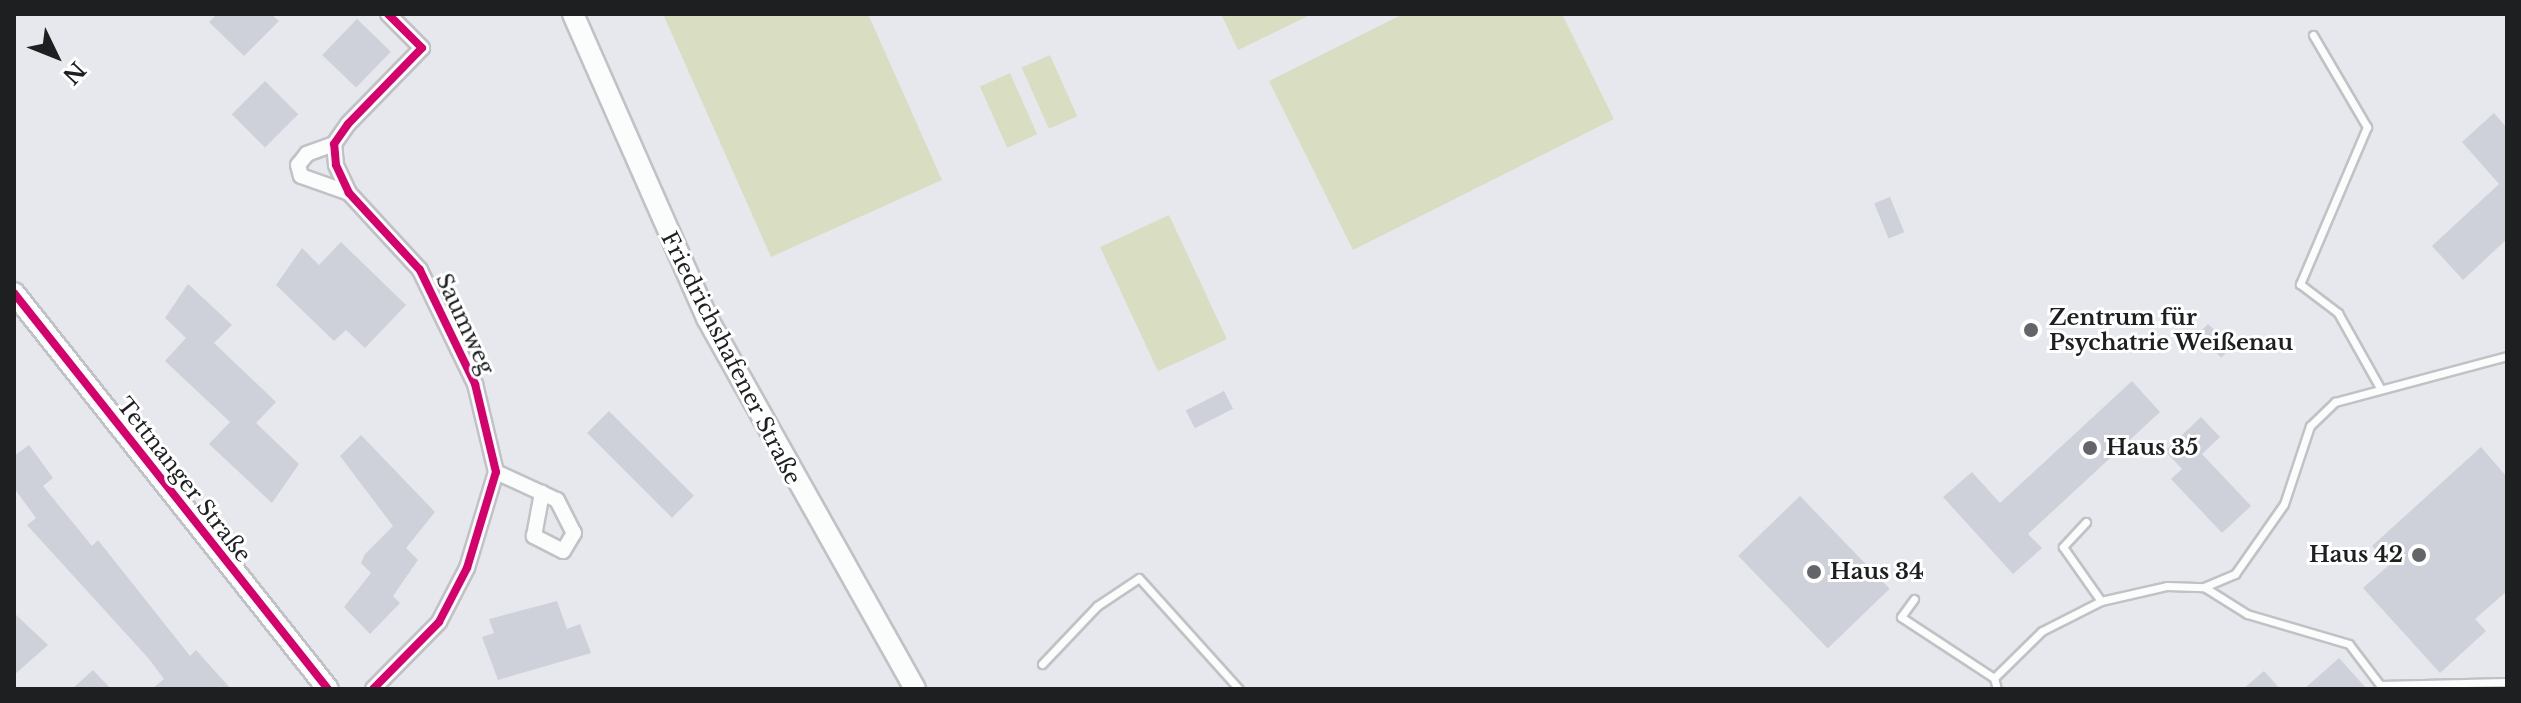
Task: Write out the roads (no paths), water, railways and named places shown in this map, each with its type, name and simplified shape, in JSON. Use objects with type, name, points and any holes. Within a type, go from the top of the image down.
[{"type":"main road","name":"Friedrichshafener Straße","points":[[573,14],[707,318],[815,522],[915,689]]},
{"type":"main road","name":"Tettnanger Straße","points":[[14,293],[328,689]]},
{"type":"street","name":"Saumweg","points":[[349,193],[301,176],[298,165],[307,154],[334,144],[422,48],[388,14]]},
{"type":"street","name":"Saumweg","points":[[334,144],[349,193],[420,270],[475,384],[496,472]]},
{"type":"street","points":[[373,689],[439,622],[467,568],[496,472],[542,493]]},
{"type":"lane","points":[[2313,35],[2367,127],[2300,284],[2338,313],[2379,386]]},
{"type":"lane","points":[[1994,678],[2042,631],[2101,601],[2167,586],[2204,587],[2235,574],[2284,504],[2303,441],[2321,412],[2351,392],[2507,356]]},
{"type":"lane","points":[[2086,522],[2063,547],[2101,601]]},
{"type":"lane","points":[[1042,664],[1097,606],[1139,578],[1239,689]]},
{"type":"lane","points":[[2204,587],[2247,614],[2349,644],[2382,687],[2507,682]]},
{"type":"lane","points":[[1914,599],[1901,617],[1994,678],[1997,689]]},
{"type":"place","name":"Zentrum für Psychatrie Weißenau","points":[[2031,330]]},
{"type":"place","name":"Haus 35","points":[[2090,448]]},
{"type":"place","name":"Haus 42","points":[[2419,555]]},
{"type":"place","name":"Haus 34","points":[[1814,572]]}]
